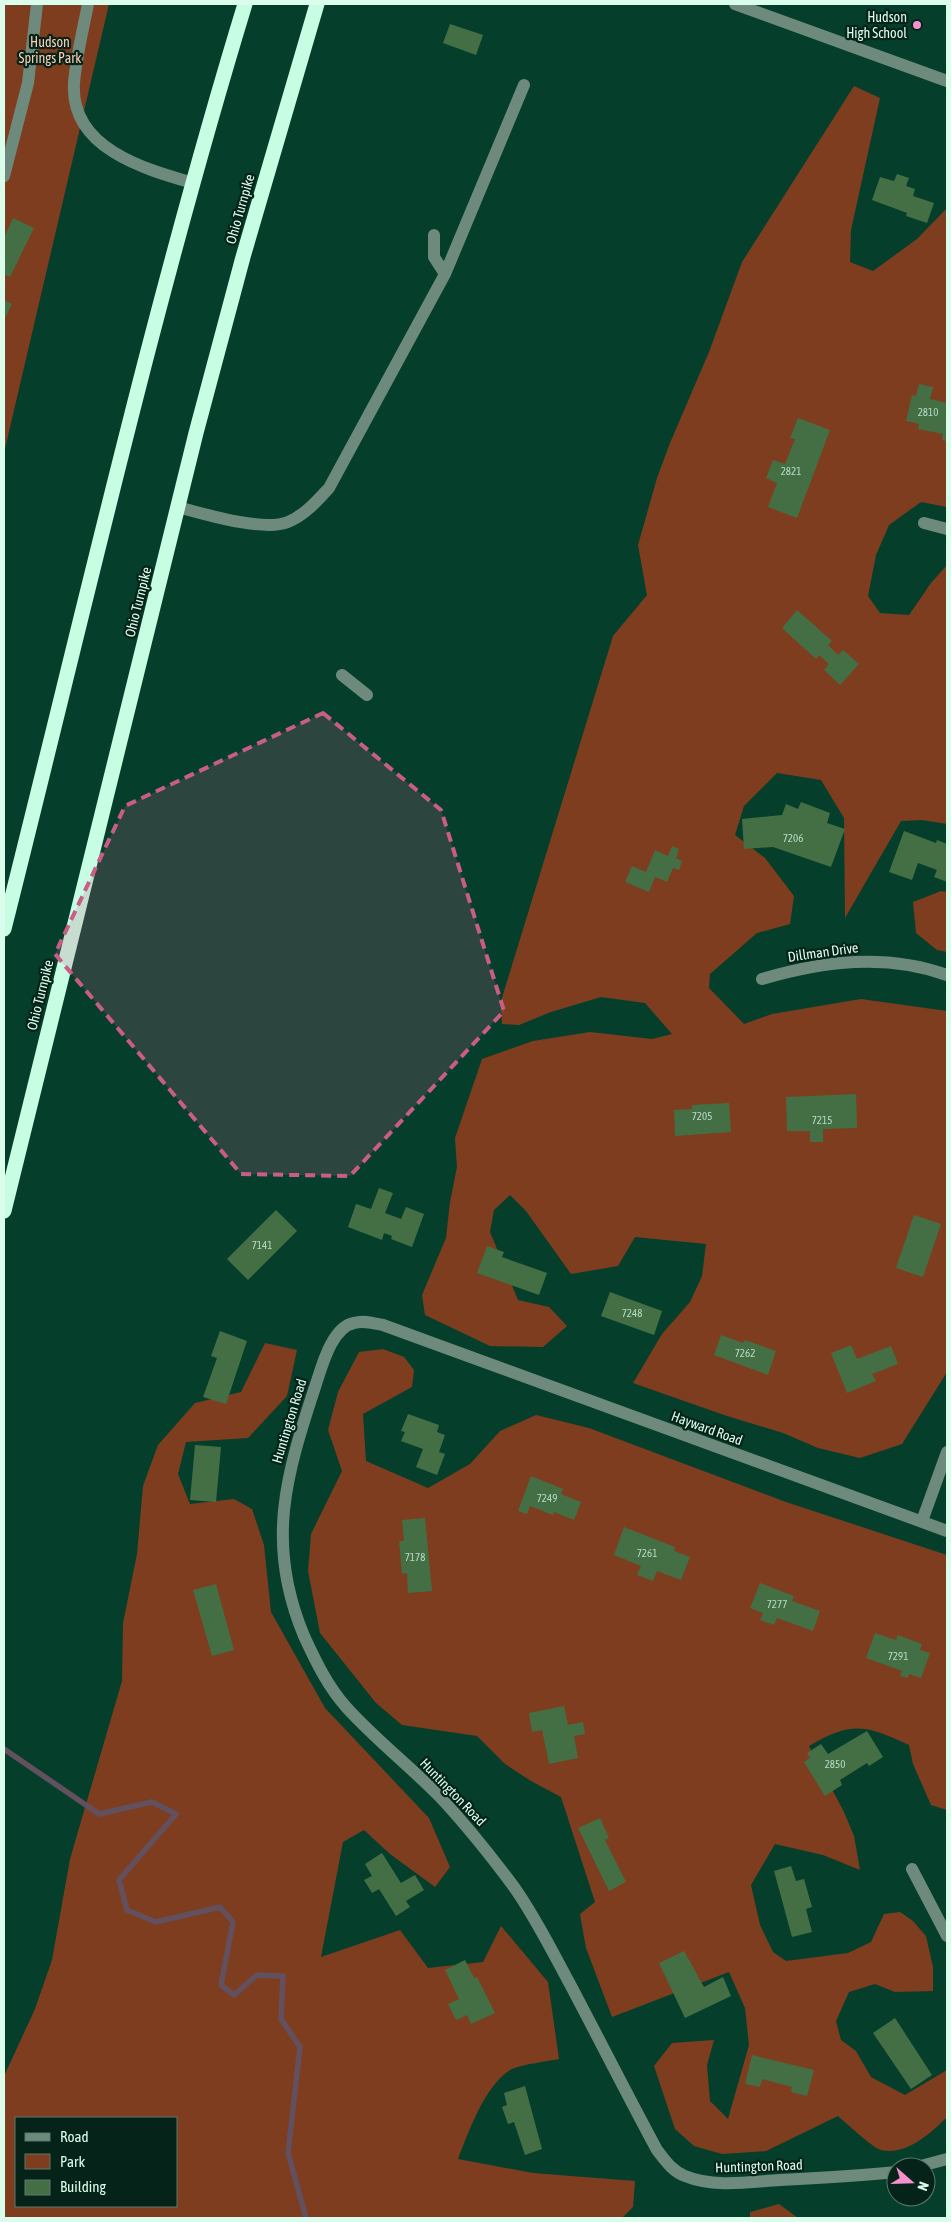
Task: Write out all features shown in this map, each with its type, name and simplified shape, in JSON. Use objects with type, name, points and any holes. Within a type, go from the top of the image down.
[{"type":"highway","points":[[4,929],[62,698],[109,498],[193,183],[244,4]]},
{"type":"highway","name":"Ohio Turnpike","points":[[4,1211],[178,507],[243,257],[317,4]]},
{"type":"street","points":[[4,176],[28,83],[37,4]]},
{"type":"street","points":[[88,4],[74,84],[78,108],[91,134],[109,150],[152,172],[193,183]]},
{"type":"street","points":[[735,4],[947,81]]},
{"type":"street","points":[[178,507],[221,519],[260,524],[286,523],[306,512],[329,488],[444,274],[524,85]]},
{"type":"street","points":[[434,235],[434,257],[444,274]]},
{"type":"street","points":[[924,523],[947,529]]},
{"type":"street","points":[[342,675],[367,695]]},
{"type":"street","name":"Dillman Drive","points":[[762,979],[785,972],[852,960],[904,964],[947,975]]},
{"type":"street","name":"Huntington Road","points":[[457,1352],[383,1325],[366,1322],[351,1323],[340,1332],[328,1350],[294,1453],[282,1508],[282,1540],[286,1578],[292,1608],[316,1664],[347,1708],[458,1818],[516,1890],[561,1966],[657,2150],[669,2166],[682,2176],[708,2182],[740,2183],[886,2173]]},
{"type":"street","name":"Hayward Road","points":[[457,1352],[947,1531]]},
{"type":"street","points":[[922,1521],[947,1452]]},
{"type":"street","points":[[912,1869],[947,1936]]},
{"type":"highlighted area","points":[[323,713],[441,810],[504,1011],[350,1176],[241,1174],[55,954],[125,806]]},
{"type":"green space","name":"Hudson Springs Park","points":[[4,4],[109,4],[4,453]]},
{"type":"green space","points":[[854,86],[880,98],[851,230],[850,262],[873,271],[917,239],[947,208],[947,507],[921,502],[889,525],[876,555],[868,596],[880,613],[909,615],[931,583],[947,565],[947,824],[922,820],[901,821],[845,918],[844,818],[821,780],[777,773],[744,806],[735,835],[765,858],[794,896],[790,924],[757,933],[710,974],[709,988],[744,1024],[772,1014],[861,999],[947,1011],[947,1372],[902,1444],[860,1458],[818,1448],[783,1433],[724,1415],[633,1383],[662,1334],[690,1302],[702,1276],[706,1244],[635,1237],[618,1266],[571,1274],[526,1211],[510,1195],[494,1210],[490,1232],[518,1300],[549,1307],[567,1326],[543,1347],[490,1346],[425,1315],[422,1295],[446,1238],[450,1202],[457,1167],[455,1138],[482,1059],[533,1041],[590,1032],[652,1039],[672,1034],[645,1003],[601,997],[551,1012],[519,1025],[502,1024],[501,1001],[613,636],[647,595],[638,545],[657,478],[670,443],[709,352],[742,262]]},
{"type":"green space","points":[[941,891],[947,892],[947,952],[937,950],[916,933],[913,902]]},
{"type":"green space","points":[[265,1343],[297,1350],[287,1396],[248,1438],[186,1442],[178,1474],[190,1504],[234,1499],[252,1509],[264,1545],[271,1612],[325,1708],[429,1818],[450,1867],[435,1887],[390,1854],[364,1830],[343,1842],[321,1957],[400,1930],[428,1968],[483,1962],[501,1926],[548,1982],[559,2059],[514,2068],[501,2078],[492,2087],[478,2110],[458,2159],[533,2173],[635,2181],[633,2207],[622,2218],[4,2218],[5,2074],[35,2009],[52,1960],[70,1859],[122,1681],[123,1623],[137,1554],[143,1486],[158,1445],[195,1403],[241,1392]]},
{"type":"green space","points":[[383,1349],[404,1357],[414,1370],[412,1387],[363,1414],[366,1461],[428,1488],[470,1464],[500,1431],[536,1415],[589,1428],[786,1502],[947,1555],[947,1810],[931,1805],[913,1764],[909,1745],[869,1730],[848,1729],[837,1732],[809,1746],[844,1812],[854,1836],[860,1870],[823,1855],[775,1844],[751,1885],[760,1925],[773,1952],[786,1961],[848,1953],[871,1942],[884,1914],[900,1912],[913,1921],[926,1936],[933,1967],[933,1991],[895,1992],[875,1984],[849,1992],[836,2021],[841,2040],[856,2051],[871,2077],[905,2095],[947,2070],[947,2117],[926,2136],[900,2150],[881,2150],[838,2116],[766,2151],[722,2154],[694,2146],[675,2129],[654,2066],[672,2043],[714,2040],[707,2065],[710,2101],[728,2119],[749,2045],[745,2008],[729,1972],[612,2017],[586,1948],[580,1914],[595,1902],[561,1797],[505,1764],[477,1736],[402,1725],[376,1703],[320,1633],[308,1571],[311,1534],[342,1471],[328,1430],[338,1392],[359,1352]]},
{"type":"green space","points":[[779,2204],[798,2218],[750,2218],[750,2212]]},
{"type":"building","points":[[450,24],[483,35],[476,55],[443,43]]},
{"type":"building","points":[[897,174],[909,178],[906,186],[915,189],[913,196],[934,203],[927,223],[906,216],[907,213],[872,200],[880,177],[894,181]]},
{"type":"building","points":[[13,218],[34,228],[10,277],[4,274],[4,238]]},
{"type":"building","points":[[4,300],[12,304],[4,320]]},
{"type":"building","points":[[919,384],[933,387],[930,399],[947,403],[947,441],[942,440],[943,434],[918,429],[919,424],[906,421],[912,395],[916,396]]},
{"type":"building","points":[[798,418],[830,430],[797,518],[768,507],[777,483],[766,478],[773,460],[785,464],[795,439],[790,438]]},
{"type":"building","points":[[797,610],[832,641],[828,645],[838,655],[843,650],[859,664],[840,685],[824,670],[829,664],[819,655],[816,659],[782,628]]},
{"type":"building","points":[[801,802],[830,813],[827,823],[845,829],[831,867],[773,847],[744,849],[742,819],[782,815],[786,804],[798,809]]},
{"type":"building","points":[[904,831],[936,843],[937,840],[947,844],[947,882],[934,877],[937,870],[918,863],[912,880],[889,872]]},
{"type":"building","points":[[672,846],[679,849],[676,858],[682,861],[679,870],[673,868],[667,882],[655,877],[649,892],[625,882],[632,866],[646,872],[655,850],[668,856]]},
{"type":"building","points":[[856,1094],[857,1128],[823,1129],[823,1142],[810,1142],[810,1131],[787,1131],[786,1097]]},
{"type":"building","points":[[729,1103],[731,1132],[675,1136],[674,1110],[692,1109],[692,1105]]},
{"type":"building","points":[[379,1188],[393,1193],[385,1213],[401,1219],[406,1207],[424,1214],[412,1247],[391,1239],[392,1236],[384,1233],[382,1240],[348,1227],[356,1204],[371,1209]]},
{"type":"building","points":[[276,1210],[297,1231],[248,1280],[227,1259]]},
{"type":"building","points":[[914,1215],[941,1224],[923,1277],[896,1268]]},
{"type":"building","points":[[487,1246],[504,1252],[502,1257],[547,1273],[539,1295],[477,1273]]},
{"type":"building","points":[[610,1292],[662,1311],[654,1335],[601,1316]]},
{"type":"building","points":[[220,1331],[247,1341],[226,1404],[203,1397],[217,1358],[211,1356]]},
{"type":"building","points":[[721,1335],[743,1343],[745,1340],[776,1351],[768,1375],[714,1355]]},
{"type":"building","points":[[851,1345],[857,1359],[891,1346],[898,1364],[872,1374],[876,1381],[847,1393],[831,1353]]},
{"type":"building","points":[[408,1414],[439,1425],[437,1432],[445,1435],[439,1452],[445,1454],[437,1475],[416,1467],[423,1449],[401,1441],[405,1432],[401,1431]]},
{"type":"building","points":[[195,1445],[221,1447],[216,1502],[190,1500]]},
{"type":"building","points":[[531,1476],[563,1489],[561,1494],[581,1502],[574,1520],[554,1512],[553,1515],[530,1506],[527,1514],[518,1511]]},
{"type":"building","points":[[425,1518],[432,1591],[408,1593],[407,1573],[402,1574],[399,1541],[404,1541],[402,1520]]},
{"type":"building","points":[[624,1527],[675,1547],[674,1551],[690,1557],[681,1580],[657,1571],[653,1581],[637,1575],[641,1566],[614,1555]]},
{"type":"building","points":[[760,1583],[794,1596],[792,1601],[820,1611],[813,1631],[777,1618],[774,1625],[760,1620],[763,1613],[750,1608]]},
{"type":"building","points":[[216,1584],[234,1650],[212,1656],[193,1590]]},
{"type":"building","points":[[875,1633],[896,1640],[898,1635],[922,1644],[920,1650],[930,1653],[921,1678],[909,1674],[908,1678],[900,1676],[902,1671],[866,1658]]},
{"type":"building","points":[[564,1706],[568,1725],[583,1722],[585,1734],[574,1736],[578,1758],[549,1764],[542,1730],[532,1732],[529,1713]]},
{"type":"building","points":[[867,1731],[883,1757],[869,1766],[867,1763],[840,1780],[842,1785],[825,1796],[804,1762],[810,1758],[807,1753],[821,1744],[828,1754]]},
{"type":"building","points":[[600,1818],[609,1838],[605,1840],[626,1882],[609,1891],[578,1828]]},
{"type":"building","points":[[382,1853],[401,1883],[415,1875],[424,1890],[406,1901],[410,1907],[396,1916],[379,1889],[372,1893],[364,1880],[372,1876],[365,1864]]},
{"type":"building","points":[[791,1866],[796,1881],[804,1879],[812,1907],[806,1909],[812,1932],[792,1937],[774,1871]]},
{"type":"building","points":[[684,1951],[704,1987],[723,1977],[731,1996],[685,2018],[659,1963]]},
{"type":"building","points":[[465,1960],[474,1978],[477,1977],[495,2013],[471,2024],[467,2015],[456,2020],[448,2004],[459,1999],[445,1970]]},
{"type":"building","points":[[895,2018],[932,2075],[911,2089],[873,2033]]},
{"type":"building","points":[[752,2055],[814,2070],[807,2096],[791,2092],[792,2087],[762,2079],[760,2087],[745,2084]]},
{"type":"building","points":[[525,2086],[542,2149],[525,2155],[514,2122],[508,2124],[502,2107],[507,2105],[504,2093]]},
{"type":"waterway","points":[[4,1749],[99,1814],[152,1802],[176,1814],[119,1880],[127,1910],[156,1922],[220,1907],[233,1922],[221,1985],[234,1995],[257,1975],[283,1976],[281,2019],[300,2047],[288,2153],[306,2218]]},
{"type":"place","name":"Hudson High School","points":[[917,25]]}]
